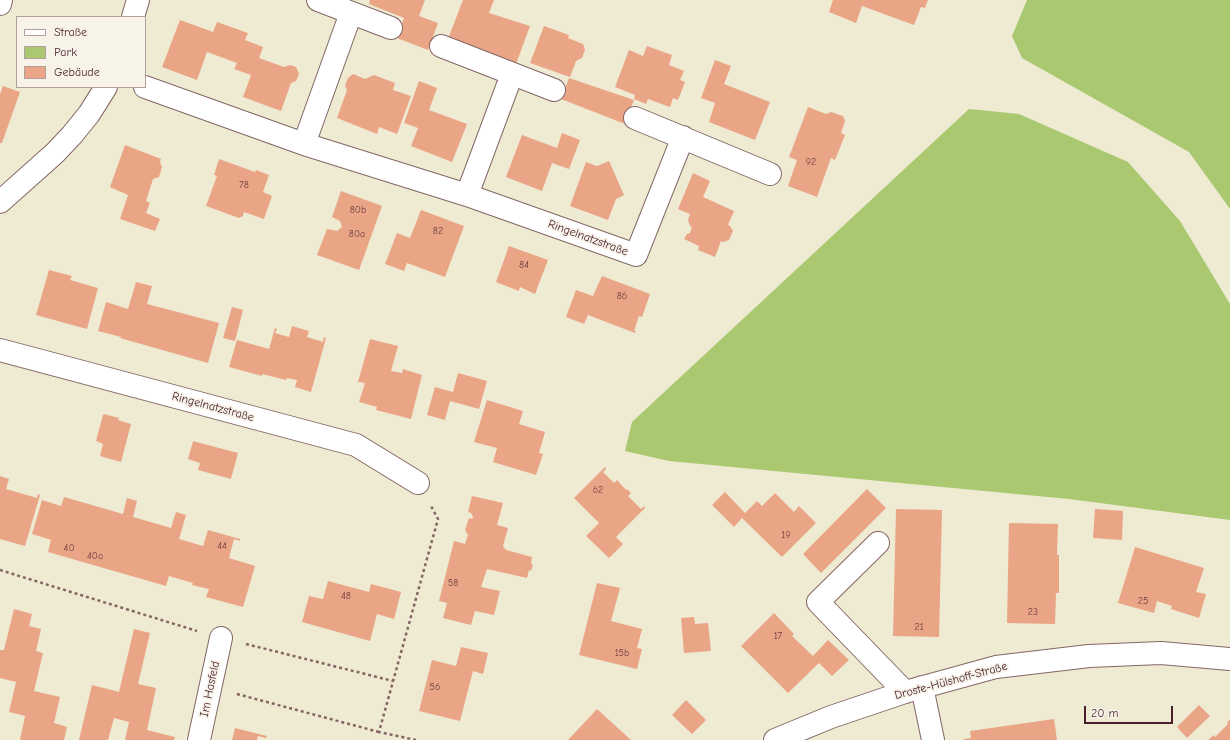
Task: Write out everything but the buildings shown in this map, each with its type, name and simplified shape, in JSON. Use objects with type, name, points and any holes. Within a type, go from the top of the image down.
[{"type":"street","points":[[0,4],[1,0]]},
{"type":"street","points":[[132,16],[138,0]]},
{"type":"street","points":[[318,0],[392,28]]},
{"type":"street","points":[[304,144],[351,13]]},
{"type":"street","points":[[441,46],[554,90]]},
{"type":"street","points":[[466,195],[512,74]]},
{"type":"street","name":"Ringelnatzstraße","points":[[146,87],[304,144],[466,195],[636,255],[683,138]]},
{"type":"street","points":[[0,202],[55,153],[72,135],[89,114],[105,88]]},
{"type":"street","points":[[635,118],[770,174]]},
{"type":"street","name":"Ringelnatzstraße","points":[[0,350],[356,445],[418,483]]},
{"type":"street","points":[[878,543],[818,602],[914,690],[933,740]]},
{"type":"street","name":"Im Hasfeld","points":[[199,740],[221,638]]},
{"type":"street","name":"Droste-Hülshoff-Straße","points":[[775,740],[831,717],[914,690],[996,667],[1089,656],[1161,653],[1230,659]]},
{"type":"path","points":[[379,732],[438,519],[418,483]]},
{"type":"path","points":[[211,686],[379,732],[416,740]]},
{"type":"green space","points":[[1027,0],[1230,0],[1230,209],[1189,152],[1022,58],[1012,36]]},
{"type":"green space","points":[[969,109],[1019,114],[1128,162],[1180,221],[1230,304],[1230,520],[1069,499],[669,461],[625,451],[632,422]]}]
